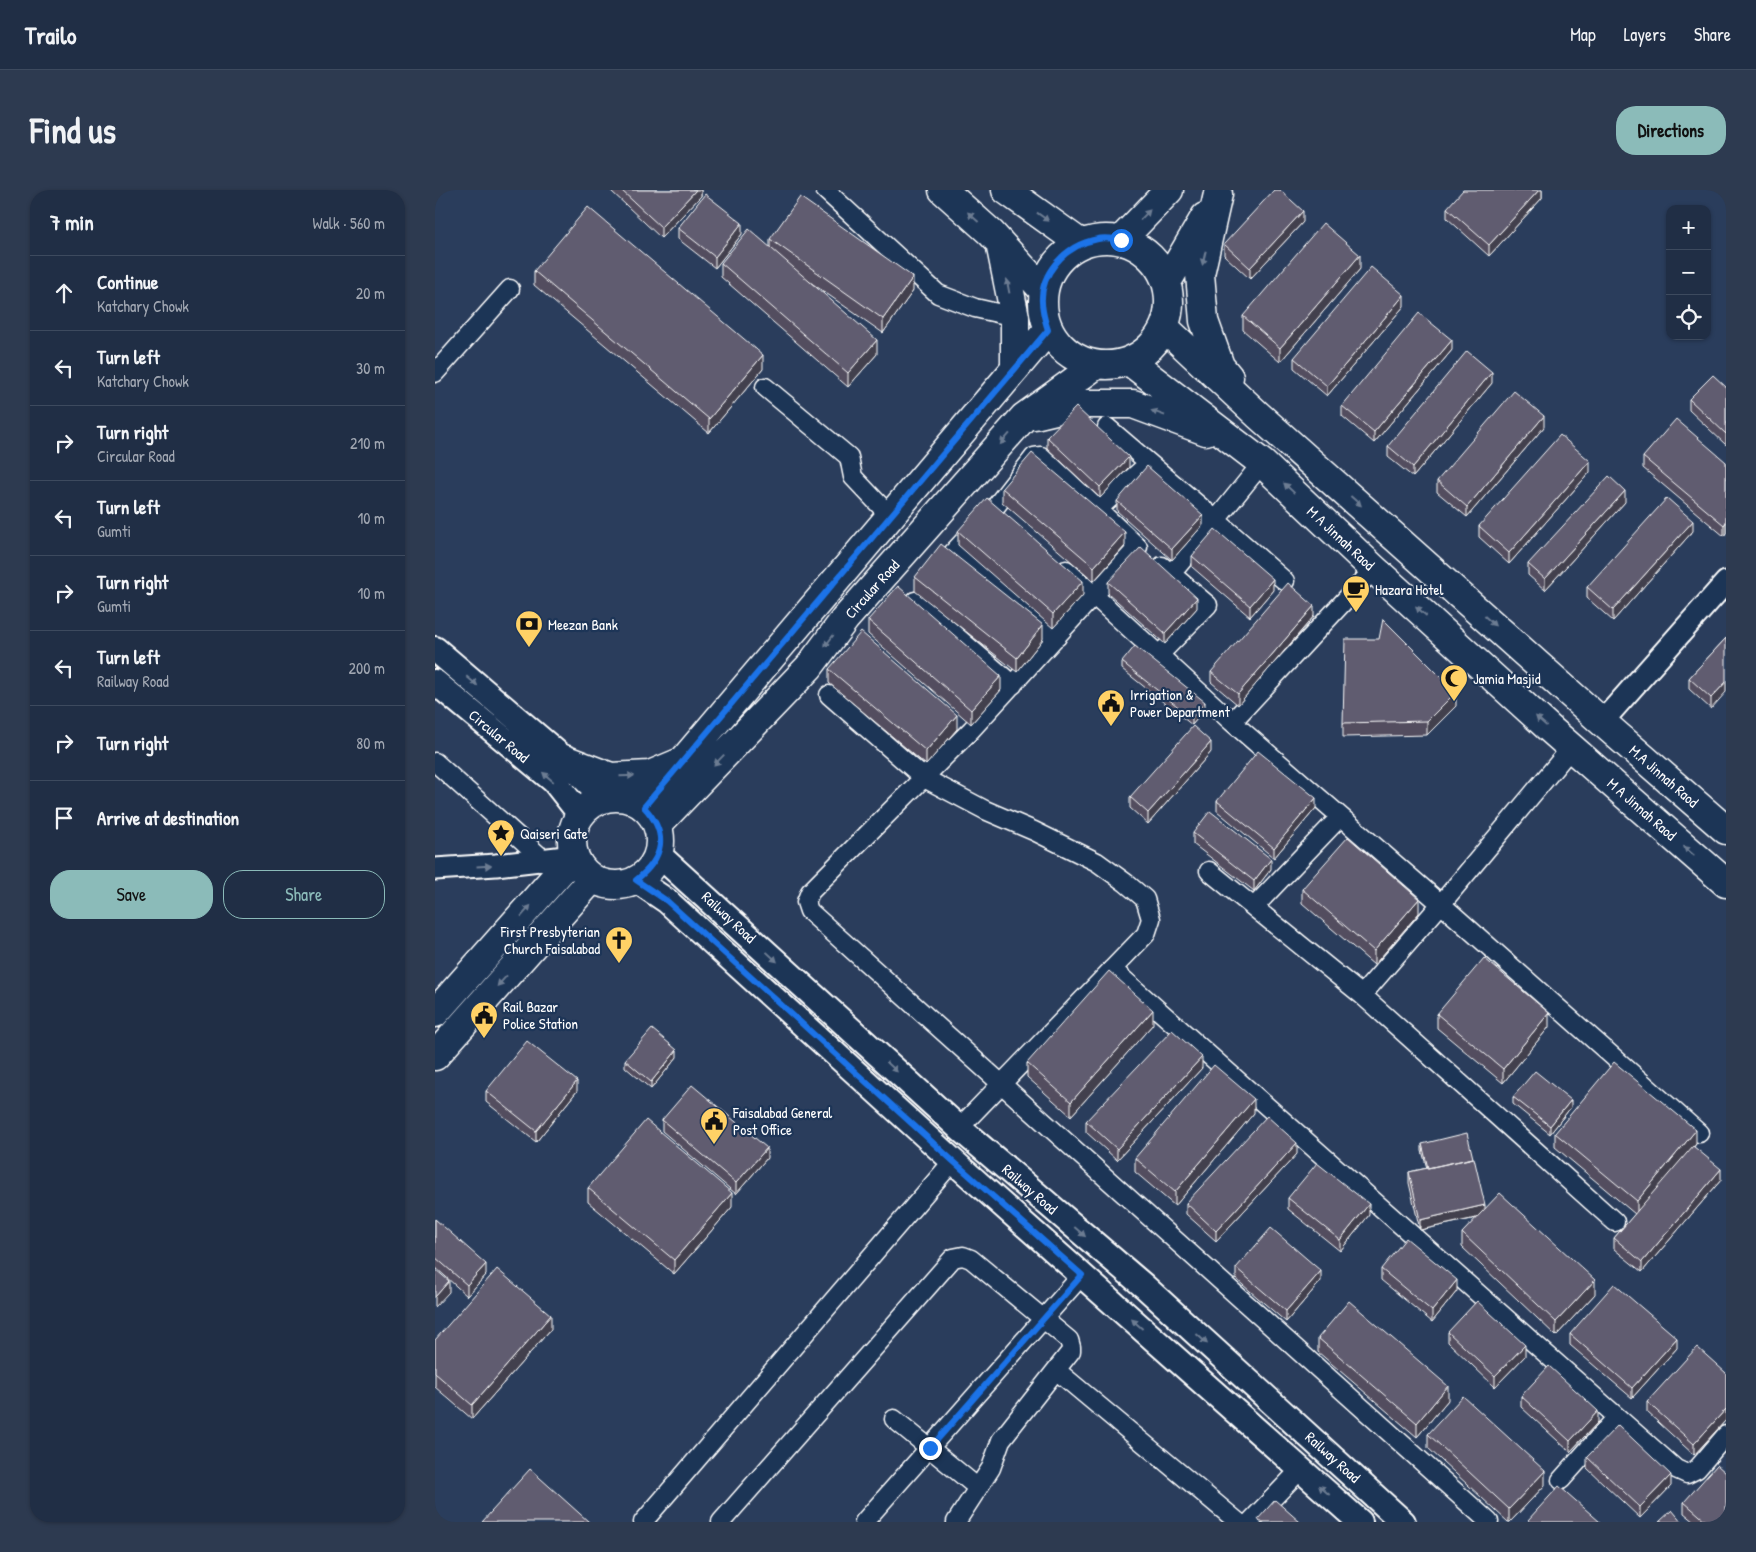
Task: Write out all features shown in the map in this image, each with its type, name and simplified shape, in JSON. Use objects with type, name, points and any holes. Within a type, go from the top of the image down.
[{"type":"main road","points":[[943,190],[991,233],[1043,290]]},
{"type":"main road","points":[[1006,190],[1080,243]]},
{"type":"main road","points":[[1121,240],[1169,190]]},
{"type":"main road","points":[[1167,282],[1220,192]]},
{"type":"main road","points":[[1220,192],[1200,274],[1204,321],[1220,366],[1259,415]]},
{"type":"main road","points":[[1101,238],[1121,240],[1141,248],[1157,263],[1167,282],[1170,305],[1164,327],[1150,348],[1129,361],[1113,365],[1097,365],[1077,359],[1060,346],[1048,330],[1042,310],[1043,290],[1050,270],[1063,254],[1080,243],[1101,238]]},
{"type":"main road","points":[[1000,243],[1015,317],[1015,369]]},
{"type":"main road","points":[[1164,327],[1259,415],[1602,722]]},
{"type":"main road","points":[[651,816],[682,762],[1048,330]]},
{"type":"main road","name":"M A Jinnah Raod","points":[[1129,361],[1262,463],[1374,569],[1571,748],[1726,883]]},
{"type":"main road","name":"Circular Road","points":[[651,816],[809,667],[845,619],[1024,417],[1097,365]]},
{"type":"main road","points":[[1024,417],[1081,404],[1133,404],[1236,443],[1259,415]]},
{"type":"main road","name":"Circular Road","points":[[435,649],[563,759],[604,798]]},
{"type":"main road","name":"Circular Road","points":[[435,682],[554,781],[580,814]]},
{"type":"main road","name":"M.A Jinnah Raod","points":[[1602,722],[1726,830]]},
{"type":"main road","points":[[563,759],[611,777],[650,775],[682,762]]},
{"type":"main road","points":[[618,796],[632,800],[651,816],[660,835],[658,854],[650,869],[636,880],[622,885],[607,884],[592,879],[581,869],[574,856],[571,842],[573,827],[580,814],[591,804],[604,798],[618,796]]},
{"type":"main road","name":"Railway Road","points":[[658,854],[959,1128],[1151,1293],[1403,1522]]},
{"type":"main road","points":[[435,1013],[574,856]]},
{"type":"main road","points":[[435,1056],[592,879]]},
{"type":"main road","name":"Railway Road","points":[[636,880],[667,901],[953,1161],[1360,1522]]},
{"type":"street","points":[[825,190],[938,294],[975,308],[1015,317]]},
{"type":"street","points":[[435,373],[510,289]]},
{"type":"street","points":[[765,386],[849,456],[853,477],[890,516]]},
{"type":"street","points":[[1107,427],[1285,581]]},
{"type":"street","points":[[926,581],[996,506],[1034,457],[1041,456],[1138,547],[1208,605],[1159,656]]},
{"type":"street","points":[[1097,510],[1149,463]]},
{"type":"street","points":[[1171,574],[1262,463]]},
{"type":"street","points":[[996,506],[1010,519]]},
{"type":"street","points":[[1138,547],[1013,686],[810,892],[806,902],[809,911],[1489,1522]]},
{"type":"street","points":[[963,558],[1057,637]]},
{"type":"street","points":[[1053,558],[1233,722],[1699,1133]]},
{"type":"street","points":[[1233,722],[1374,569]]},
{"type":"street","points":[[1602,722],[1726,582]]},
{"type":"street","points":[[915,601],[1013,686]]},
{"type":"street","points":[[829,695],[924,778],[985,810],[1034,830],[1097,862],[1145,898],[1151,919],[1146,934],[959,1128]]},
{"type":"street","points":[[956,717],[971,730]]},
{"type":"street","points":[[1362,994],[1441,904],[1571,748]]},
{"type":"street","points":[[435,762],[544,860]]},
{"type":"street","points":[[1254,907],[1340,817]]},
{"type":"street","points":[[435,869],[496,865],[574,856]]},
{"type":"street","points":[[1209,871],[1362,994],[1615,1222]]},
{"type":"street","points":[[1112,969],[1676,1468],[1687,1474],[1697,1469],[1726,1435]]},
{"type":"street","points":[[643,1522],[953,1161]]},
{"type":"street","points":[[721,1522],[953,1258],[963,1256],[971,1260],[1069,1340],[1071,1351],[1001,1440],[991,1468],[956,1522]]},
{"type":"street","points":[[864,1522],[1082,1275]]},
{"type":"street","points":[[1056,1370],[1238,1522]]},
{"type":"street","points":[[1561,1480],[1617,1417]]},
{"type":"street","points":[[894,1419],[978,1488]]},
{"type":"street","points":[[1249,1522],[1300,1470]]},
{"type":"building","points":[[621,190],[696,190],[661,227]]},
{"type":"building","points":[[1274,190],[1280,190],[1303,211],[1250,268],[1224,244]]},
{"type":"building","points":[[1463,190],[1539,190],[1489,245],[1447,208]]},
{"type":"building","points":[[705,194],[742,223],[715,257],[678,228]]},
{"type":"building","points":[[800,197],[913,277],[883,319],[770,239]]},
{"type":"building","points":[[588,207],[763,355],[709,419],[534,271]]},
{"type":"building","points":[[1323,223],[1360,255],[1280,348],[1243,316]]},
{"type":"building","points":[[749,229],[877,340],[848,373],[721,263]]},
{"type":"building","points":[[1371,267],[1404,295],[1327,386],[1294,358]]},
{"type":"building","points":[[1419,313],[1452,340],[1374,432],[1342,406]]},
{"type":"building","points":[[1467,351],[1492,372],[1413,467],[1388,446]]},
{"type":"building","points":[[1713,375],[1726,387],[1726,434],[1689,399]]},
{"type":"building","points":[[1514,391],[1544,416],[1467,507],[1437,481]]},
{"type":"building","points":[[1076,407],[1129,457],[1100,487],[1047,437]]},
{"type":"building","points":[[1676,419],[1726,462],[1726,522],[1724,525],[1643,457]]},
{"type":"building","points":[[1560,435],[1590,461],[1509,553],[1479,526]]},
{"type":"building","points":[[1032,453],[1125,532],[1094,567],[1002,488]]},
{"type":"building","points":[[1147,466],[1203,515],[1172,549],[1117,501]]},
{"type":"building","points":[[1609,476],[1625,491],[1545,579],[1528,564]]},
{"type":"building","points":[[987,498],[1083,581],[1053,614],[958,531]]},
{"type":"building","points":[[1667,498],[1693,521],[1613,610],[1587,587]]},
{"type":"building","points":[[1215,529],[1273,579],[1250,606],[1192,556]]},
{"type":"building","points":[[941,544],[1043,625],[1017,658],[915,577]]},
{"type":"building","points":[[1141,547],[1197,598],[1165,633],[1108,582]]},
{"type":"building","points":[[1288,583],[1314,606],[1238,694],[1211,672]]},
{"type":"building","points":[[898,586],[1001,676],[971,710],[868,620]]},
{"type":"building","points":[[1383,619],[1456,692],[1427,721],[1343,723],[1345,639],[1379,639]]},
{"type":"building","points":[[861,632],[957,715],[926,751],[829,669]]},
{"type":"building","points":[[1726,638],[1726,682],[1711,698],[1689,678]]},
{"type":"building","points":[[1135,646],[1205,702],[1192,718],[1122,662]]},
{"type":"building","points":[[1193,726],[1211,742],[1148,813],[1130,797]]},
{"type":"building","points":[[1258,751],[1316,798],[1274,848],[1217,801]]},
{"type":"building","points":[[1210,811],[1271,859],[1254,881],[1193,833]]},
{"type":"building","points":[[1348,837],[1419,899],[1374,951],[1302,889]]},
{"type":"building","points":[[1484,958],[1549,1013],[1503,1069],[1437,1014]]},
{"type":"building","points":[[1109,971],[1153,1010],[1071,1102],[1027,1063]]},
{"type":"building","points":[[652,1029],[677,1050],[651,1082],[625,1060]]},
{"type":"building","points":[[1172,1030],[1202,1057],[1117,1149],[1086,1121]]},
{"type":"building","points":[[527,1041],[577,1081],[536,1131],[486,1091]]},
{"type":"building","points":[[1614,1062],[1696,1130],[1637,1201],[1555,1133]]},
{"type":"building","points":[[1214,1065],[1254,1099],[1175,1192],[1135,1158]]},
{"type":"building","points":[[1535,1071],[1571,1100],[1550,1126],[1513,1097]]},
{"type":"building","name":"Faisalabad General Post Office","points":[[692,1085],[767,1148],[736,1183],[662,1120]]},
{"type":"building","points":[[1267,1116],[1297,1143],[1216,1231],[1186,1203]]},
{"type":"building","points":[[646,1120],[732,1193],[674,1260],[588,1188]]},
{"type":"building","points":[[1467,1133],[1473,1158],[1428,1168],[1422,1144]]},
{"type":"building","points":[[1693,1146],[1721,1169],[1642,1262],[1614,1238]]},
{"type":"building","points":[[1474,1158],[1485,1205],[1420,1220],[1409,1172]]},
{"type":"building","points":[[1317,1163],[1369,1204],[1340,1240],[1288,1198]]},
{"type":"building","points":[[1500,1193],[1595,1280],[1556,1322],[1462,1233]]},
{"type":"building","points":[[435,1219],[486,1264],[467,1285],[435,1257]]},
{"type":"building","points":[[1271,1228],[1321,1271],[1286,1311],[1236,1268]]},
{"type":"building","points":[[1406,1238],[1457,1280],[1432,1311],[1381,1269]]},
{"type":"building","points":[[435,1269],[449,1281],[435,1297]]},
{"type":"building","points":[[497,1269],[551,1315],[472,1405],[435,1373],[435,1340]]},
{"type":"building","points":[[1614,1284],[1677,1338],[1632,1388],[1570,1334]]},
{"type":"building","points":[[1349,1301],[1448,1386],[1417,1423],[1318,1338]]},
{"type":"building","points":[[1477,1301],[1525,1345],[1495,1376],[1448,1332]]},
{"type":"building","points":[[1697,1347],[1726,1373],[1726,1409],[1694,1444],[1647,1402]]},
{"type":"building","points":[[1549,1366],[1598,1411],[1570,1441],[1521,1396]]},
{"type":"building","points":[[1463,1396],[1545,1471],[1509,1509],[1428,1434]]},
{"type":"building","points":[[1618,1425],[1671,1475],[1640,1507],[1587,1457]]},
{"type":"building","points":[[1717,1465],[1726,1473],[1726,1522],[1707,1522],[1684,1502]]},
{"type":"building","points":[[530,1469],[589,1522],[482,1522]]},
{"type":"building","points":[[1559,1486],[1600,1522],[1531,1522],[1528,1520]]},
{"type":"building","points":[[1275,1500],[1300,1522],[1260,1522],[1258,1519]]},
{"type":"building","points":[[1672,1510],[1682,1522],[1659,1522]]},
{"type":"place","name":"Hazara Hotel","points":[[1356,613]]},
{"type":"place","name":"Meezan Bank","points":[[529,648]]},
{"type":"place","name":"Jamia Masjid","points":[[1454,702]]},
{"type":"place","name":"Irrigation & Power Department","points":[[1111,727]]},
{"type":"place","name":"Qaiseri Gate","points":[[501,857]]},
{"type":"place","name":"First Presbyterian Church Faisalabad","points":[[619,964]]},
{"type":"place","name":"Rail Bazar Police Station","points":[[484,1039]]},
{"type":"place","name":"Faisalabad General Post Office","points":[[714,1145]]},
{"type":"route","points":[[930,1448],[1082,1275],[953,1161],[667,901],[636,880],[650,869],[658,854],[660,844],[657,825],[652,815],[644,807],[1048,330],[1042,310],[1043,290],[1050,270],[1063,254],[1080,243],[1101,238],[1121,240]]}]
